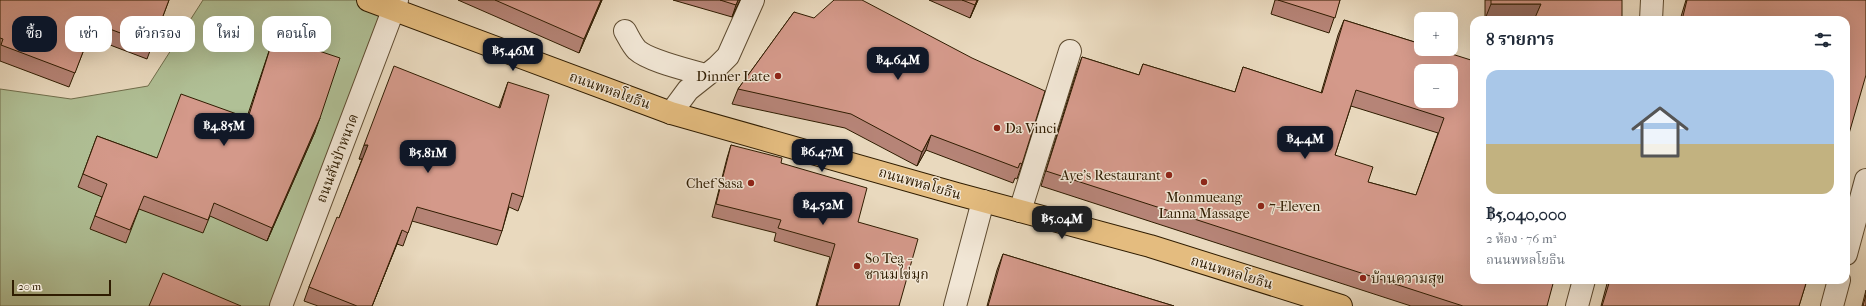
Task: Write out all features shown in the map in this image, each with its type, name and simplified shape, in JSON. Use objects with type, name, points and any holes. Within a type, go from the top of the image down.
[{"type":"main road","name":"ถนนพหลโยธิน","points":[[368,0],[395,5],[671,113],[983,201],[1150,246],[1303,300],[1341,306]]},
{"type":"street","points":[[671,113],[688,90],[717,67],[728,56],[752,0]]},
{"type":"street","points":[[1651,16],[1652,0]]},
{"type":"street","name":"ถนนสันป่าหนาด","points":[[281,306],[395,5]]},
{"type":"street","points":[[625,31],[630,42],[638,51],[653,58],[705,75]]},
{"type":"street","points":[[1020,211],[1070,51]]},
{"type":"street","points":[[1850,239],[1866,180]]},
{"type":"street","points":[[955,306],[983,201]]},
{"type":"street","points":[[1577,306],[1583,284]]},
{"type":"street","points":[[1832,306],[1838,284]]},
{"type":"green space","points":[[203,0],[368,0],[393,9],[291,306],[0,306],[0,89],[71,99],[148,86],[170,52],[195,52],[195,16],[193,16]]},
{"type":"building","points":[[0,0],[169,0],[163,16],[120,16],[120,33],[112,30],[112,16],[65,16],[65,52],[83,52],[75,73],[20,52],[57,52],[57,16],[12,16],[12,49],[1,45],[3,39],[0,38]]},
{"type":"building","points":[[495,0],[601,0],[584,39]]},
{"type":"building","points":[[720,0],[738,0],[736,5]]},
{"type":"building","points":[[834,0],[862,0],[972,58],[1045,91],[1022,164],[1020,163],[1018,168],[931,135],[922,152],[851,114],[738,89],[794,12],[814,18]]},
{"type":"building","points":[[962,0],[977,0],[975,5]]},
{"type":"building","points":[[1278,0],[1340,0],[1335,18]]},
{"type":"building","points":[[1491,0],[1622,0],[1622,16],[1536,16],[1541,4],[1491,4]]},
{"type":"building","points":[[1687,0],[1866,0],[1866,75],[1850,130],[1850,16],[1683,16]]},
{"type":"building","points":[[1344,20],[1414,42],[1414,56],[1458,56],[1470,60],[1470,284],[1553,284],[1547,306],[1463,306],[1046,171],[1082,57],[1139,75],[1143,64],[1235,92],[1243,67],[1322,93]],"holes":[[[1356,90],[1444,118],[1416,195],[1368,182],[1373,167],[1335,155]]]},
{"type":"building","points":[[269,52],[322,52],[340,58],[320,118],[272,228],[214,203],[208,220],[144,196],[130,230],[95,216],[107,184],[83,174],[97,136],[157,158],[181,94],[248,118]]},
{"type":"building","points":[[394,66],[500,108],[508,82],[549,95],[523,197],[512,193],[502,231],[417,207],[408,233],[402,230],[372,306],[357,306],[309,287],[337,217],[339,218],[368,145],[364,145]]},
{"type":"building","points":[[731,145],[782,158],[781,163],[867,188],[858,222],[918,239],[899,306],[817,306],[835,244],[778,228],[781,220],[716,204]]},
{"type":"building","points":[[1003,254],[1174,306],[988,306]]},
{"type":"building","points":[[163,273],[241,306],[149,306]]},
{"type":"building","points":[[1609,284],[1806,284],[1799,306],[1602,306]]},
{"type":"building","points":[[1866,295],[1866,306],[1863,306]]},
{"type":"place","name":"Dinner Late","points":[[778,76]]},
{"type":"place","name":"Da Vinci","points":[[997,128]]},
{"type":"place","name":"Aye's Restaurant","points":[[1169,175]]},
{"type":"place","name":"Monmueang Lanna Massage","points":[[1204,182]]},
{"type":"place","name":"Chef Sasa","points":[[751,183]]},
{"type":"place","name":"7-Eleven","points":[[1261,206]]},
{"type":"place","name":"So Tea - ชานมไข่มุก","points":[[857,266]]},
{"type":"place","name":"บ้านความสุข","points":[[1363,278]]}]
